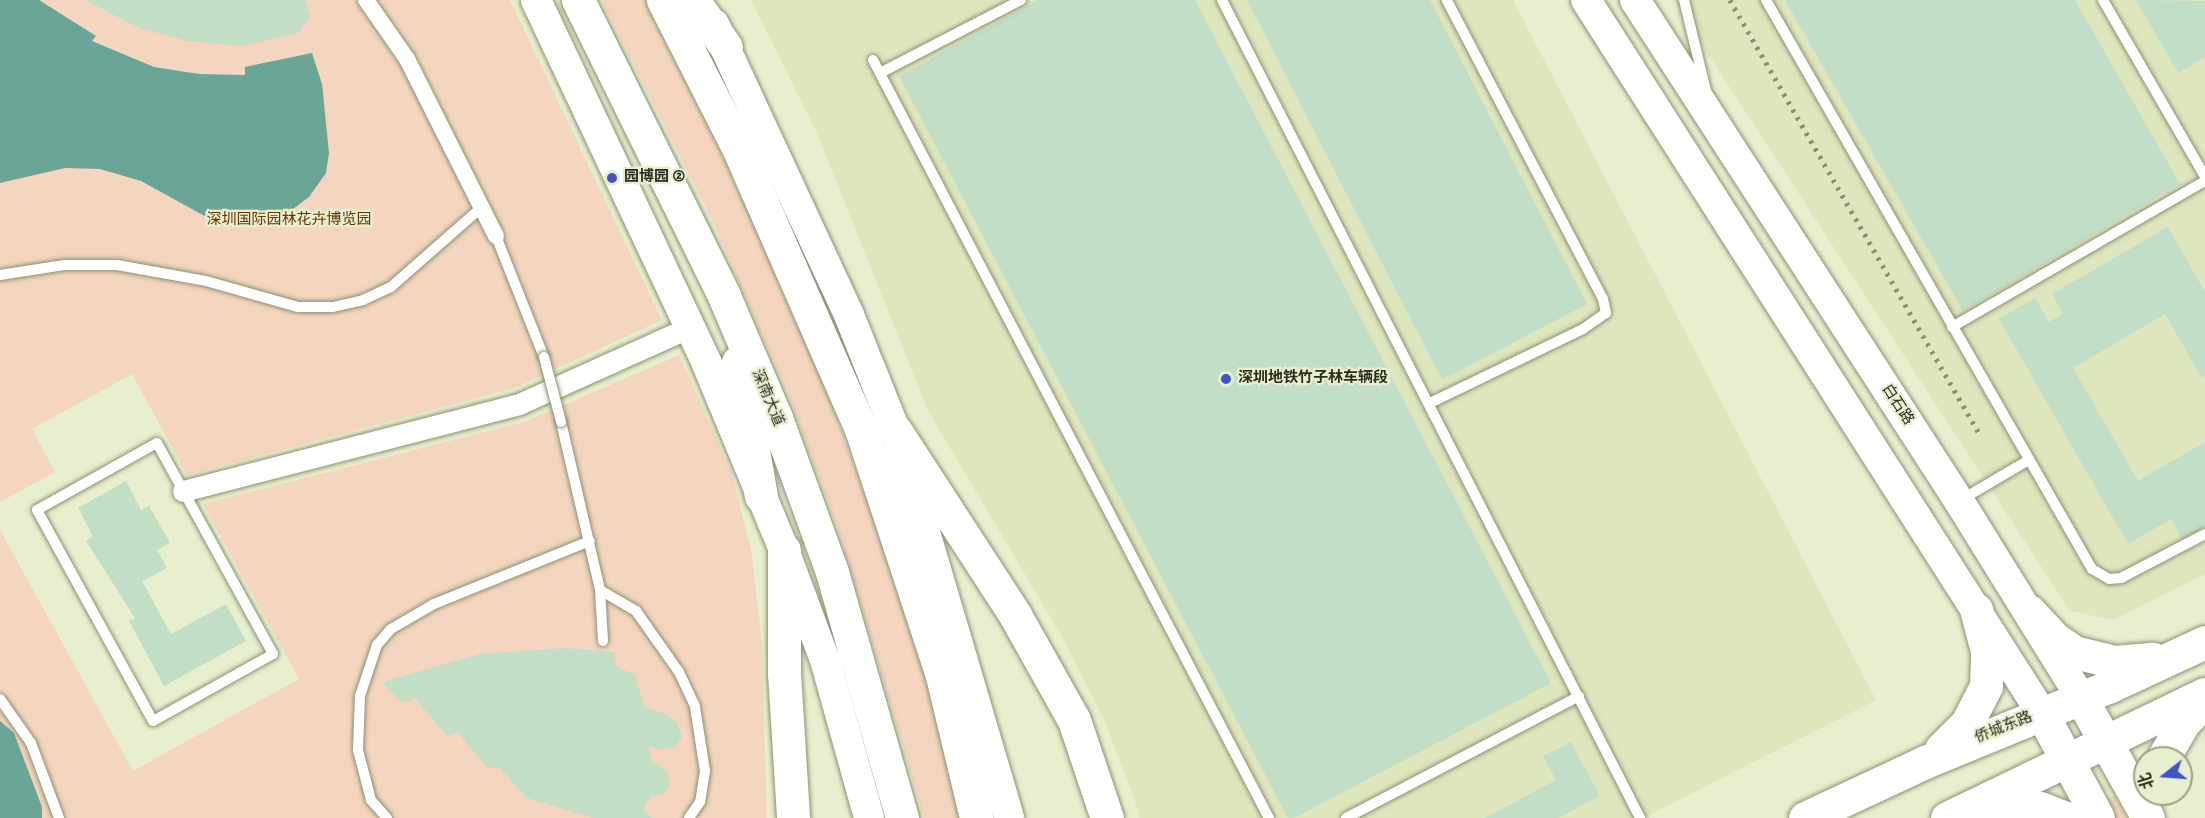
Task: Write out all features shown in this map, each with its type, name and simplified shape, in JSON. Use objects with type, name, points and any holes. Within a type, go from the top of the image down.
[{"type":"main road","points":[[536,0],[690,327],[784,550],[825,660],[869,818]]},
{"type":"main road","points":[[553,0],[634,110]]},
{"type":"main road","name":"深南大道","points":[[578,0],[724,296],[776,418],[832,572],[902,818]]},
{"type":"main road","points":[[663,0],[739,150],[861,429],[942,676],[976,818]]},
{"type":"main road","points":[[693,0],[726,47]]},
{"type":"main road","points":[[702,0],[726,47],[849,315],[895,430],[975,694],[1008,818]]},
{"type":"main road","points":[[1586,0],[1809,355],[2041,712],[2098,818]]},
{"type":"main road","name":"白石路","points":[[1635,0],[1713,117],[2029,611],[2148,818]]},
{"type":"main road","points":[[724,296],[761,496]]},
{"type":"main road","points":[[895,430],[1015,615],[1074,720],[1107,818]]},
{"type":"main road","points":[[784,550],[784,673],[793,818]]},
{"type":"main road","points":[[1924,762],[1967,723],[1986,686],[1987,651],[1976,609]]},
{"type":"main road","points":[[2029,611],[2054,638],[2091,658],[2115,663],[2192,648]]},
{"type":"main road","name":"侨城东路","points":[[1805,818],[1924,762],[2041,712],[2081,698],[2192,648]]},
{"type":"main road","points":[[1949,817],[2205,694]]},
{"type":"main road","points":[[2170,746],[2184,722],[2205,701]]},
{"type":"main road","points":[[1949,817],[2015,805],[2040,808],[2066,818]]},
{"type":"street","points":[[366,0],[407,59],[496,236]]},
{"type":"street","points":[[183,491],[519,404],[690,327]]},
{"type":"lane","points":[[880,73],[1021,0]]},
{"type":"lane","points":[[1222,0],[1430,403],[1640,818]]},
{"type":"lane","points":[[1430,403],[1583,329],[1606,313],[1603,299],[1447,0]]},
{"type":"lane","points":[[1684,0],[1713,117]]},
{"type":"lane","points":[[1766,0],[2092,569],[2100,576],[2121,578],[2205,534]]},
{"type":"lane","points":[[1952,327],[2205,179],[2103,0]]},
{"type":"lane","points":[[873,60],[1269,818]]},
{"type":"lane","points":[[0,275],[64,265],[117,265],[206,281],[298,307],[333,307],[363,300],[391,287],[482,207]]},
{"type":"lane","points":[[496,236],[544,357],[590,541],[600,590],[603,641]]},
{"type":"lane","points":[[157,443],[183,491],[273,654],[153,720],[37,510],[157,443]]},
{"type":"lane","points":[[1959,501],[2029,460]]},
{"type":"lane","points":[[387,818],[371,800],[358,750],[360,696],[377,645],[391,629],[426,608],[590,541]]},
{"type":"lane","points":[[600,590],[636,611],[679,672],[695,707],[705,771],[700,802],[689,818]]},
{"type":"lane","points":[[1346,818],[1579,696]]},
{"type":"lane","points":[[0,699],[31,743],[59,818]]},
{"type":"shaded area","points":[[751,0],[1513,0],[1876,700],[1643,818],[1139,818],[1134,797],[1104,720],[1060,633],[928,411],[816,131]]},
{"type":"shaded area","points":[[1673,0],[2205,0],[2205,574],[2113,620],[2070,611]]},
{"type":"green space","name":"深圳国际园林花卉博览园","points":[[0,0],[510,0],[662,320],[515,388],[187,475],[132,374],[32,429],[55,472],[0,502]]},
{"type":"green space","points":[[601,0],[651,0],[701,102],[823,382],[875,521],[929,689],[961,818],[924,818],[841,537],[789,396],[710,215]]},
{"type":"green space","points":[[679,355],[731,471],[751,549],[762,641],[767,818],[0,818],[0,530],[133,771],[299,679],[203,504],[524,422]]},
{"type":"green space","points":[[2114,795],[2126,818],[2115,818],[2106,800]]},
{"type":"water","points":[[0,0],[39,0],[96,36],[92,41],[154,67],[199,74],[245,75],[245,67],[312,53],[322,84],[329,153],[326,173],[309,197],[293,209],[268,216],[224,220],[210,219],[141,181],[100,169],[65,168],[0,183]]},
{"type":"water","points":[[0,721],[14,733],[42,807],[42,818],[0,818]]},
{"type":"building","points":[[85,0],[305,0],[310,16],[298,33],[242,46],[187,41],[139,28]]},
{"type":"building","name":"深圳地铁竹子林车辆段","points":[[1038,0],[1195,0],[1551,683],[1294,818],[1288,818],[899,76]]},
{"type":"building","points":[[1247,0],[1430,0],[1587,304],[1442,380]]},
{"type":"building","points":[[1785,0],[2075,0],[2180,184],[1963,311]]},
{"type":"building","points":[[2136,0],[2205,1],[2205,57],[2178,73]]},
{"type":"building","points":[[2168,227],[2205,292],[2205,376],[2202,378],[2165,314],[2073,368],[2138,481],[2205,442],[2205,527],[2183,540],[2171,519],[2128,544],[1999,319],[2035,298],[2049,322],[2063,314],[2052,294]]},
{"type":"building","points":[[126,481],[141,510],[149,506],[170,543],[157,550],[167,568],[142,581],[171,634],[226,604],[246,641],[164,686],[129,621],[135,618],[86,541],[93,536],[78,508]]},
{"type":"building","points":[[565,648],[614,652],[616,667],[635,674],[644,707],[666,714],[678,724],[682,737],[675,747],[662,750],[648,745],[652,761],[668,772],[670,784],[664,794],[651,796],[643,809],[652,818],[593,818],[527,798],[500,768],[488,768],[458,733],[447,736],[415,698],[402,703],[382,682],[480,654]]},
{"type":"building","points":[[1571,742],[1600,796],[1558,818],[1485,818],[1556,780],[1543,756]]},
{"type":"railway","points":[[1730,0],[1980,435]]},
{"type":"place","name":"园博园 ②","points":[[612,178]]},
{"type":"place","name":"深圳地铁竹子林车辆段","points":[[1226,379]]}]
